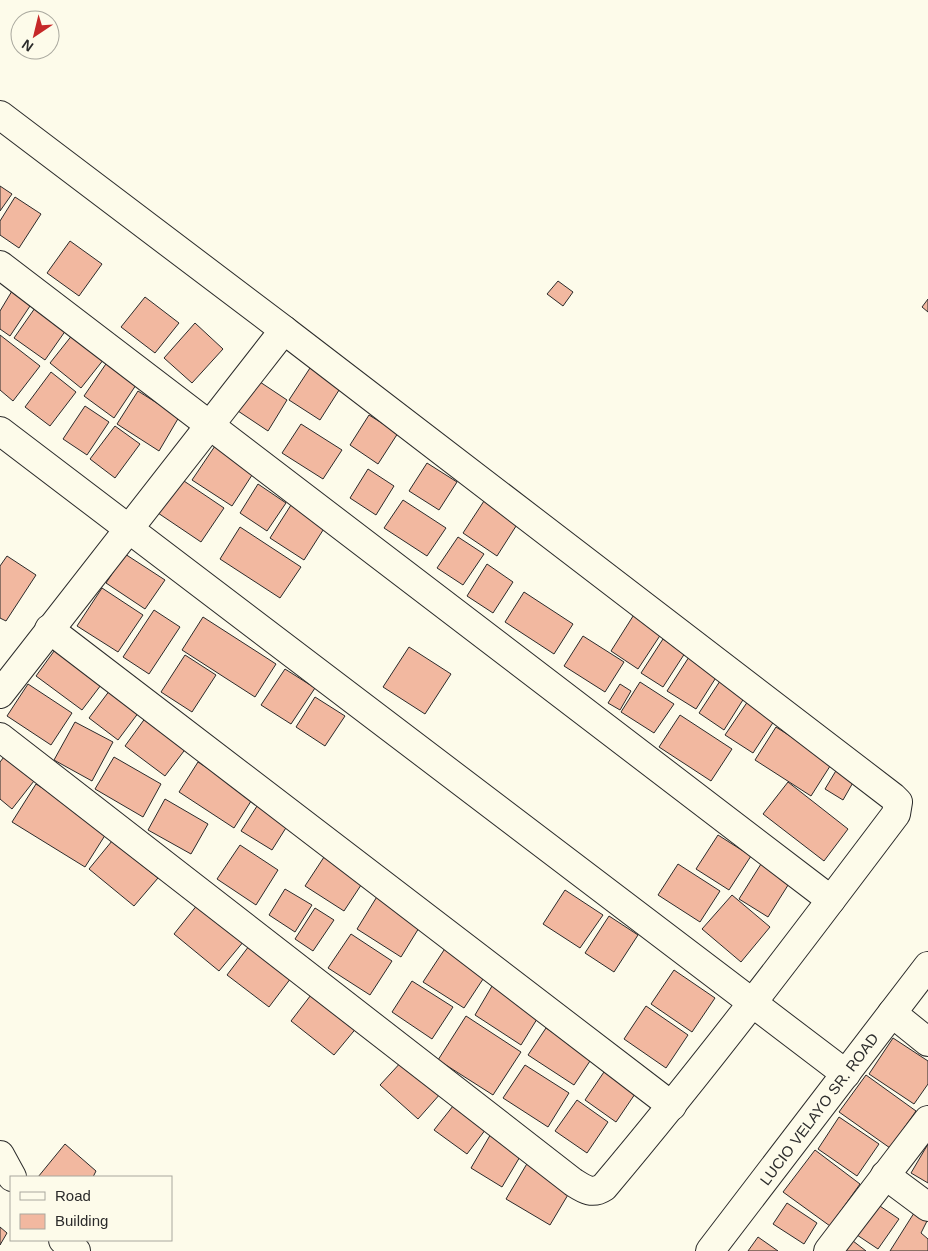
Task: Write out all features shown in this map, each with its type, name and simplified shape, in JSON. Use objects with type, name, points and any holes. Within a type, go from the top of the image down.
[{"type":"street","points":[[0,115],[284,330],[898,802],[896,814],[754,1003],[672,1106],[604,1187],[597,1191],[590,1191],[582,1188],[0,737]]},
{"type":"street","points":[[0,265],[831,900]]},
{"type":"street","points":[[0,694],[284,330]]},
{"type":"street","points":[[0,431],[846,1074]]},
{"type":"street","points":[[50,629],[672,1106]]},
{"type":"street","name":"LUCIO VELAYO SR. ROAD","points":[[710,1251],[928,966]]},
{"type":"street","points":[[892,1013],[928,1042]]},
{"type":"street","points":[[828,1251],[928,1120]]},
{"type":"street","points":[[0,1155],[11,1176]]},
{"type":"street","points":[[885,1175],[928,1207]]},
{"type":"street","points":[[64,1241],[76,1251]]},
{"type":"building","points":[[0,186],[12,194],[0,211]]},
{"type":"building","points":[[15,197],[41,214],[19,248],[0,235],[0,221]]},
{"type":"building","points":[[70,241],[102,264],[79,296],[47,273]]},
{"type":"building","points":[[558,281],[573,292],[563,306],[547,294]]},
{"type":"building","points":[[12,291],[32,303],[10,336],[0,329],[0,311]]},
{"type":"building","points":[[145,297],[179,323],[155,353],[121,327]]},
{"type":"building","points":[[928,299],[928,312],[922,307]]},
{"type":"building","points":[[35,308],[66,330],[45,360],[14,338]]},
{"type":"building","points":[[195,323],[223,349],[192,383],[164,358]]},
{"type":"building","points":[[73,334],[104,359],[81,388],[50,363]]},
{"type":"building","points":[[0,335],[40,366],[13,401],[0,390]]},
{"type":"building","points":[[110,358],[140,379],[114,418],[84,396]]},
{"type":"building","points":[[310,368],[341,387],[320,420],[289,400]]},
{"type":"building","points":[[51,372],[76,392],[50,426],[25,407]]},
{"type":"building","points":[[257,380],[287,400],[268,431],[238,411]]},
{"type":"building","points":[[138,391],[179,417],[159,451],[117,424]]},
{"type":"building","points":[[85,406],[109,422],[87,455],[63,439]]},
{"type":"building","points":[[369,415],[398,433],[378,464],[350,445]]},
{"type":"building","points":[[301,424],[342,450],[323,479],[282,453]]},
{"type":"building","points":[[115,426],[140,444],[115,478],[90,459]]},
{"type":"building","points":[[215,446],[254,472],[232,506],[192,480]]},
{"type":"building","points":[[427,463],[457,482],[439,510],[409,491]]},
{"type":"building","points":[[368,469],[394,486],[376,515],[350,498]]},
{"type":"building","points":[[181,479],[224,508],[201,542],[158,513]]},
{"type":"building","points":[[258,484],[286,503],[267,531],[240,513]]},
{"type":"building","points":[[403,500],[446,528],[427,556],[384,528]]},
{"type":"building","points":[[484,501],[518,523],[497,556],[463,533]]},
{"type":"building","points":[[291,505],[325,527],[304,560],[270,538]]},
{"type":"building","points":[[240,527],[301,567],[280,598],[220,559]]},
{"type":"building","points":[[458,537],[484,554],[463,585],[437,568]]},
{"type":"building","points":[[125,554],[165,580],[145,609],[106,583]]},
{"type":"building","points":[[7,556],[36,575],[6,621],[0,618],[0,566]]},
{"type":"building","points":[[487,564],[513,582],[493,613],[467,596]]},
{"type":"building","points":[[102,588],[143,615],[118,652],[77,626]]},
{"type":"building","points":[[524,592],[573,624],[554,654],[505,622]]},
{"type":"building","points":[[154,610],[180,627],[149,674],[123,657]]},
{"type":"building","points":[[635,613],[663,631],[638,669],[611,651]]},
{"type":"building","points":[[203,617],[276,664],[255,697],[182,650]]},
{"type":"building","points":[[583,636],[624,662],[605,692],[564,666]]},
{"type":"building","points":[[663,639],[685,653],[663,687],[641,673]]},
{"type":"building","points":[[57,647],[104,681],[82,710],[36,676]]},
{"type":"building","points":[[409,647],[451,674],[425,714],[383,687]]},
{"type":"building","points":[[185,655],[216,675],[192,712],[161,692]]},
{"type":"building","points":[[689,657],[717,676],[696,709],[667,691]]},
{"type":"building","points":[[285,669],[315,688],[291,724],[261,705]]},
{"type":"building","points":[[722,678],[746,695],[724,730],[699,713]]},
{"type":"building","points":[[640,682],[674,704],[654,733],[621,712]]},
{"type":"building","points":[[28,684],[72,713],[51,745],[7,716]]},
{"type":"building","points":[[620,684],[631,691],[620,710],[608,703]]},
{"type":"building","points":[[113,686],[142,708],[118,740],[89,718]]},
{"type":"building","points":[[315,697],[345,716],[325,746],[296,727]]},
{"type":"building","points":[[748,701],[776,718],[753,753],[725,735]]},
{"type":"building","points":[[680,715],[732,749],[711,781],[659,747]]},
{"type":"building","points":[[146,717],[187,747],[165,776],[125,746]]},
{"type":"building","points":[[75,722],[113,742],[92,781],[54,760]]},
{"type":"building","points":[[776,727],[832,763],[811,796],[755,760]]},
{"type":"building","points":[[11,748],[41,772],[12,809],[0,799],[0,762]]},
{"type":"building","points":[[114,757],[161,784],[143,817],[95,789]]},
{"type":"building","points":[[198,762],[253,798],[234,828],[179,792]]},
{"type":"building","points":[[837,769],[855,779],[843,800],[825,789]]},
{"type":"building","points":[[788,782],[848,829],[824,861],[763,814]]},
{"type":"building","points":[[36,784],[109,829],[85,867],[12,822]]},
{"type":"building","points":[[165,799],[208,824],[191,854],[148,830]]},
{"type":"building","points":[[259,803],[289,823],[272,850],[241,831]]},
{"type":"building","points":[[718,835],[751,856],[729,890],[696,869]]},
{"type":"building","points":[[112,841],[158,878],[134,906],[89,869]]},
{"type":"building","points":[[240,845],[278,870],[256,905],[217,879]]},
{"type":"building","points":[[326,854],[365,879],[344,911],[305,886]]},
{"type":"building","points":[[678,864],[720,891],[700,922],[658,895]]},
{"type":"building","points":[[761,864],[790,882],[768,917],[739,899]]},
{"type":"building","points":[[285,889],[312,905],[295,932],[269,915]]},
{"type":"building","points":[[565,890],[603,915],[580,948],[543,924]]},
{"type":"building","points":[[378,895],[422,923],[401,957],[357,929]]},
{"type":"building","points":[[732,895],[770,927],[741,962],[702,929]]},
{"type":"building","points":[[198,904],[244,941],[219,971],[174,934]]},
{"type":"building","points":[[315,908],[334,920],[313,951],[295,939]]},
{"type":"building","points":[[609,916],[638,935],[614,972],[585,953]]},
{"type":"building","points":[[351,934],[392,961],[370,995],[328,968]]},
{"type":"building","points":[[249,946],[291,978],[269,1007],[227,975]]},
{"type":"building","points":[[446,947],[487,973],[464,1008],[423,982]]},
{"type":"building","points":[[674,970],[715,998],[692,1032],[651,1004]]},
{"type":"building","points":[[412,981],[453,1007],[432,1039],[392,1012]]},
{"type":"building","points":[[495,981],[542,1011],[521,1045],[475,1015]]},
{"type":"building","points":[[314,991],[358,1026],[334,1055],[291,1021]]},
{"type":"building","points":[[646,1006],[688,1035],[666,1068],[624,1039]]},
{"type":"building","points":[[466,1016],[521,1052],[493,1095],[438,1060]]},
{"type":"building","points":[[546,1028],[592,1058],[574,1085],[528,1055]]},
{"type":"building","points":[[893,1038],[928,1061],[928,1084],[914,1104],[869,1074]]},
{"type":"building","points":[[403,1060],[441,1093],[418,1119],[380,1085]]},
{"type":"building","points":[[525,1065],[569,1093],[548,1127],[503,1098]]},
{"type":"building","points":[[606,1069],[637,1091],[616,1122],[585,1100]]},
{"type":"building","points":[[866,1075],[916,1111],[890,1148],[839,1112]]},
{"type":"building","points":[[577,1100],[608,1122],[587,1153],[555,1131]]},
{"type":"building","points":[[457,1101],[489,1125],[467,1154],[434,1130]]},
{"type":"building","points":[[839,1117],[879,1144],[857,1176],[818,1149]]},
{"type":"building","points":[[492,1132],[524,1150],[502,1187],[471,1168]]},
{"type":"building","points":[[65,1144],[96,1171],[94,1176],[39,1176]]},
{"type":"building","points":[[928,1144],[928,1183],[911,1173]]},
{"type":"building","points":[[815,1150],[860,1184],[830,1226],[783,1192]]},
{"type":"building","points":[[528,1162],[572,1188],[550,1225],[506,1199]]},
{"type":"building","points":[[871,1200],[899,1219],[878,1249],[851,1231]]},
{"type":"building","points":[[787,1203],[817,1223],[804,1244],[773,1224]]},
{"type":"building","points":[[914,1213],[928,1219],[921,1233],[928,1239],[928,1251],[890,1251]]},
{"type":"building","points":[[0,1227],[7,1233],[0,1245]]},
{"type":"building","points":[[844,1234],[866,1251],[832,1251]]},
{"type":"building","points":[[758,1237],[778,1251],[748,1251]]}]
